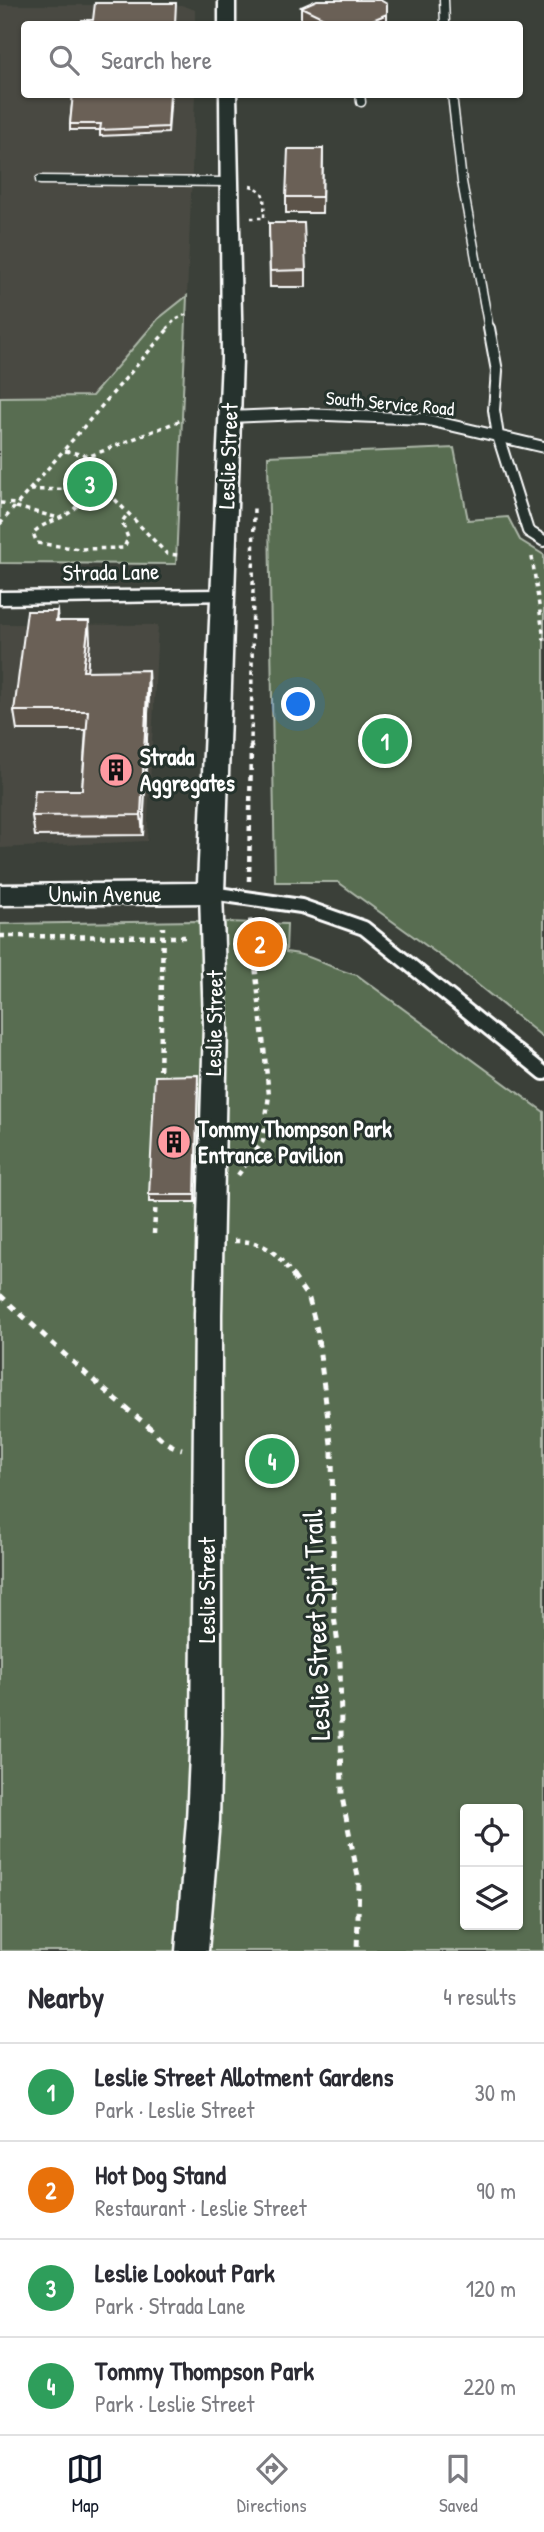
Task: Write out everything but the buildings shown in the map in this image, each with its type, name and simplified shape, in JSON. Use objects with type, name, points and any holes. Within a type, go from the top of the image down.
[{"type":"street","points":[[227,0],[227,21]]},
{"type":"street","name":"Leslie Street","points":[[192,1951],[204,1805],[209,1242],[215,942],[211,893],[239,184],[228,98]]},
{"type":"street","name":"Strada Lane","points":[[0,598],[223,597]]},
{"type":"street","name":"Unwin Avenue","points":[[0,895],[211,893]]},
{"type":"lane","points":[[443,0],[445,21]]},
{"type":"lane","points":[[452,98],[462,182],[497,371],[494,410],[498,436],[528,531],[544,541]]},
{"type":"lane","points":[[40,180],[239,184]]},
{"type":"lane","name":"South Service Road","points":[[230,417],[375,415],[424,419],[544,447]]},
{"type":"lane","points":[[211,893],[325,911],[355,922],[383,940],[544,1073]]},
{"type":"path","points":[[239,184],[259,188],[264,194],[264,218],[249,218]]},
{"type":"path","points":[[0,524],[175,320],[189,313]]},
{"type":"path","points":[[64,451],[90,456],[184,419]]},
{"type":"path","points":[[90,456],[91,474],[167,554],[178,555]]},
{"type":"path","points":[[76,484],[78,506],[70,513],[38,527],[33,533],[37,542],[52,547],[117,550],[127,543],[122,522],[128,513]]},
{"type":"path","points":[[30,490],[104,488]]},
{"type":"path","points":[[249,867],[254,497]]},
{"type":"path","points":[[0,503],[17,505],[58,518]]},
{"type":"path","points":[[528,531],[544,640]]},
{"type":"path","points":[[160,1085],[163,927]]},
{"type":"path","points":[[0,936],[189,937]]},
{"type":"path","points":[[211,1203],[253,1159],[264,1140],[268,1122],[268,1080],[251,936]]},
{"type":"path","points":[[154,1234],[156,1193]]},
{"type":"path","name":"Leslie Street Spit Trail","points":[[209,1242],[251,1241],[272,1250],[302,1286],[316,1321],[332,1452],[334,1616],[341,1659],[342,1797],[359,1882],[357,1951]]},
{"type":"path","points":[[0,1295],[105,1392],[150,1427],[166,1446],[208,1454]]},
{"type":"shaded area","points":[[0,5],[182,5],[195,10],[195,21],[21,21],[21,98],[195,98],[187,296],[158,319],[92,396],[0,397]]},
{"type":"shaded area","points":[[0,624],[158,625],[147,841],[0,848]]},
{"type":"green space","points":[[187,296],[176,564],[0,563],[0,397],[92,396],[158,319]]},
{"type":"green space","points":[[454,448],[468,520],[508,517],[520,540],[544,555],[544,1038],[453,965],[338,882],[275,882],[268,456]]},
{"type":"green space","points":[[196,921],[287,924],[286,952],[357,975],[544,1112],[544,1951],[0,1951],[0,924]]},
{"type":"place","name":"Leslie Lookout Park","points":[[90,484]]},
{"type":"place","name":"Leslie Street Allotment Gardens","points":[[385,741]]},
{"type":"place","name":"Strada Aggregates","points":[[116,770]]},
{"type":"place","name":"Hot Dog Stand","points":[[260,944]]},
{"type":"place","name":"Tommy Thompson Park Entrance Pavilion","points":[[174,1142]]},
{"type":"place","name":"Tommy Thompson Park","points":[[272,1461]]}]
